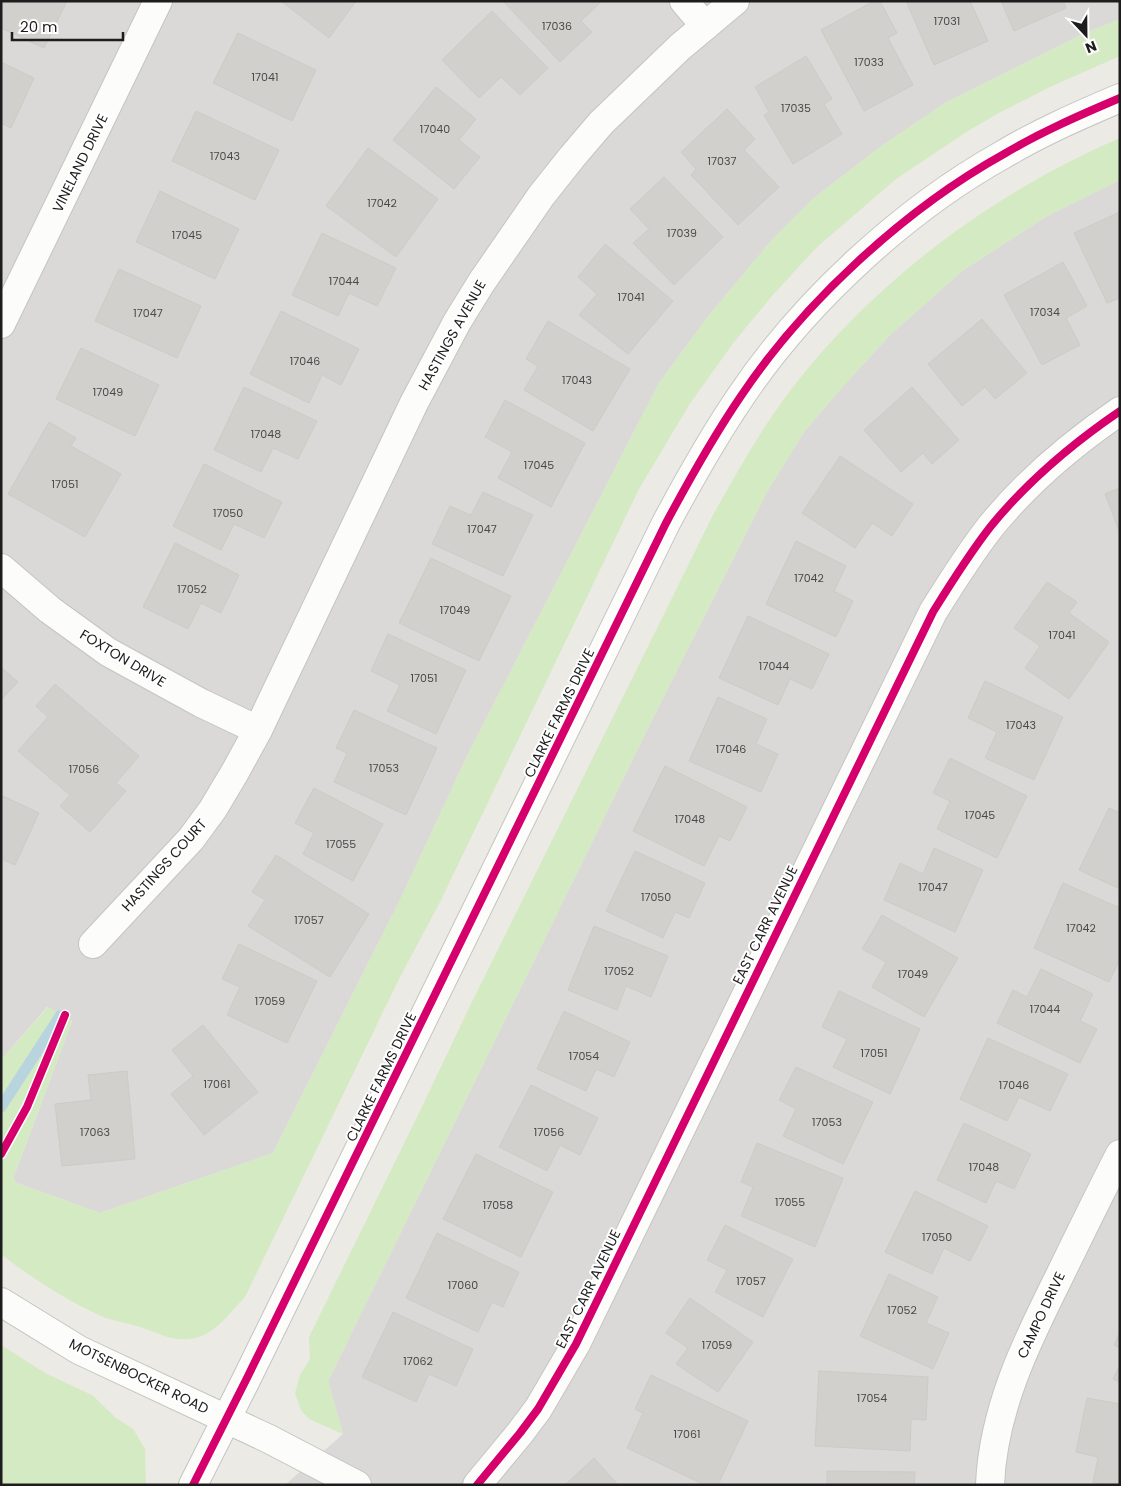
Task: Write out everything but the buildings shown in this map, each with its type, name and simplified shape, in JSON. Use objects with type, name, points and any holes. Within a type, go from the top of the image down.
[{"type":"street","name":"VINELAND DRIVE","points":[[1,324],[158,1]]},
{"type":"street","points":[[684,1],[706,26]]},
{"type":"street","name":"HASTINGS AVENUE","points":[[258,730],[414,403],[457,322],[481,282],[510,239],[572,157],[638,86],[680,46],[735,1]]},
{"type":"street","name":"CLARKE FARMS DRIVE","points":[[193,1485],[666,523],[711,442],[741,395],[795,326],[830,289],[897,228],[934,199],[1003,154],[1046,131],[1120,98]]},
{"type":"street","name":"EAST CARR AVENUE","points":[[477,1485],[538,1409],[576,1344],[933,612],[960,568],[992,525],[1017,498],[1078,441],[1120,411]]},
{"type":"street","name":"FOXTON DRIVE","points":[[1,568],[50,610],[108,652],[201,703],[258,730]]},
{"type":"street","name":"HASTINGS COURT","points":[[93,944],[191,839],[226,787],[258,730]]},
{"type":"street","name":"CAMPO DRIVE","points":[[990,1485],[990,1468],[995,1438],[1012,1378],[1028,1339],[1120,1154]]},
{"type":"street","name":"MOTSENBOCKER ROAD","points":[[1,1302],[79,1350],[226,1418],[357,1485]]},
{"type":"shaded area","points":[[1,1],[1120,1],[1120,19],[1081,35],[945,103],[883,145],[814,198],[771,241],[710,314],[659,383],[467,756],[401,898],[273,1153],[100,1213],[17,1183],[13,1179],[72,1021],[47,1007],[1,1060]]},
{"type":"shaded area","points":[[1120,180],[1120,1485],[285,1485],[343,1434],[328,1381],[651,722],[767,492],[804,432],[890,335],[962,271],[1047,216]]},
{"type":"green space","points":[[1120,19],[1120,56],[1052,86],[968,131],[896,179],[816,248],[771,297],[734,342],[689,405],[639,489],[440,902],[400,977],[245,1297],[210,1332],[195,1338],[173,1338],[93,1312],[25,1272],[1,1254],[1,1060],[48,1007],[72,1021],[13,1179],[17,1183],[100,1213],[273,1153],[401,898],[467,756],[659,383],[710,314],[771,241],[814,198],[883,145],[945,103],[1081,35]]},
{"type":"green space","points":[[1120,138],[1120,180],[1047,216],[962,271],[890,335],[804,432],[767,492],[651,722],[328,1381],[343,1434],[309,1419],[301,1410],[295,1393],[300,1375],[310,1359],[309,1337],[468,1010],[714,513],[745,458],[779,406],[812,363],[849,323],[889,285],[976,217],[1023,187],[1071,161]]},
{"type":"green space","points":[[1,1345],[45,1373],[92,1395],[116,1418],[133,1429],[145,1449],[146,1485],[1,1485]]},
{"type":"waterway","points":[[1,1107],[60,1016]]},
{"type":"cycle path","points":[[193,1485],[666,523],[702,459],[741,396],[766,361],[795,326],[859,260],[894,230],[967,176],[1004,154],[1046,131],[1120,98]]},
{"type":"cycle path","points":[[477,1485],[538,1409],[576,1344],[933,612],[975,547],[1005,510],[1051,464],[1120,411]]},
{"type":"cycle path","points":[[1,1154],[27,1107],[65,1015]]}]
